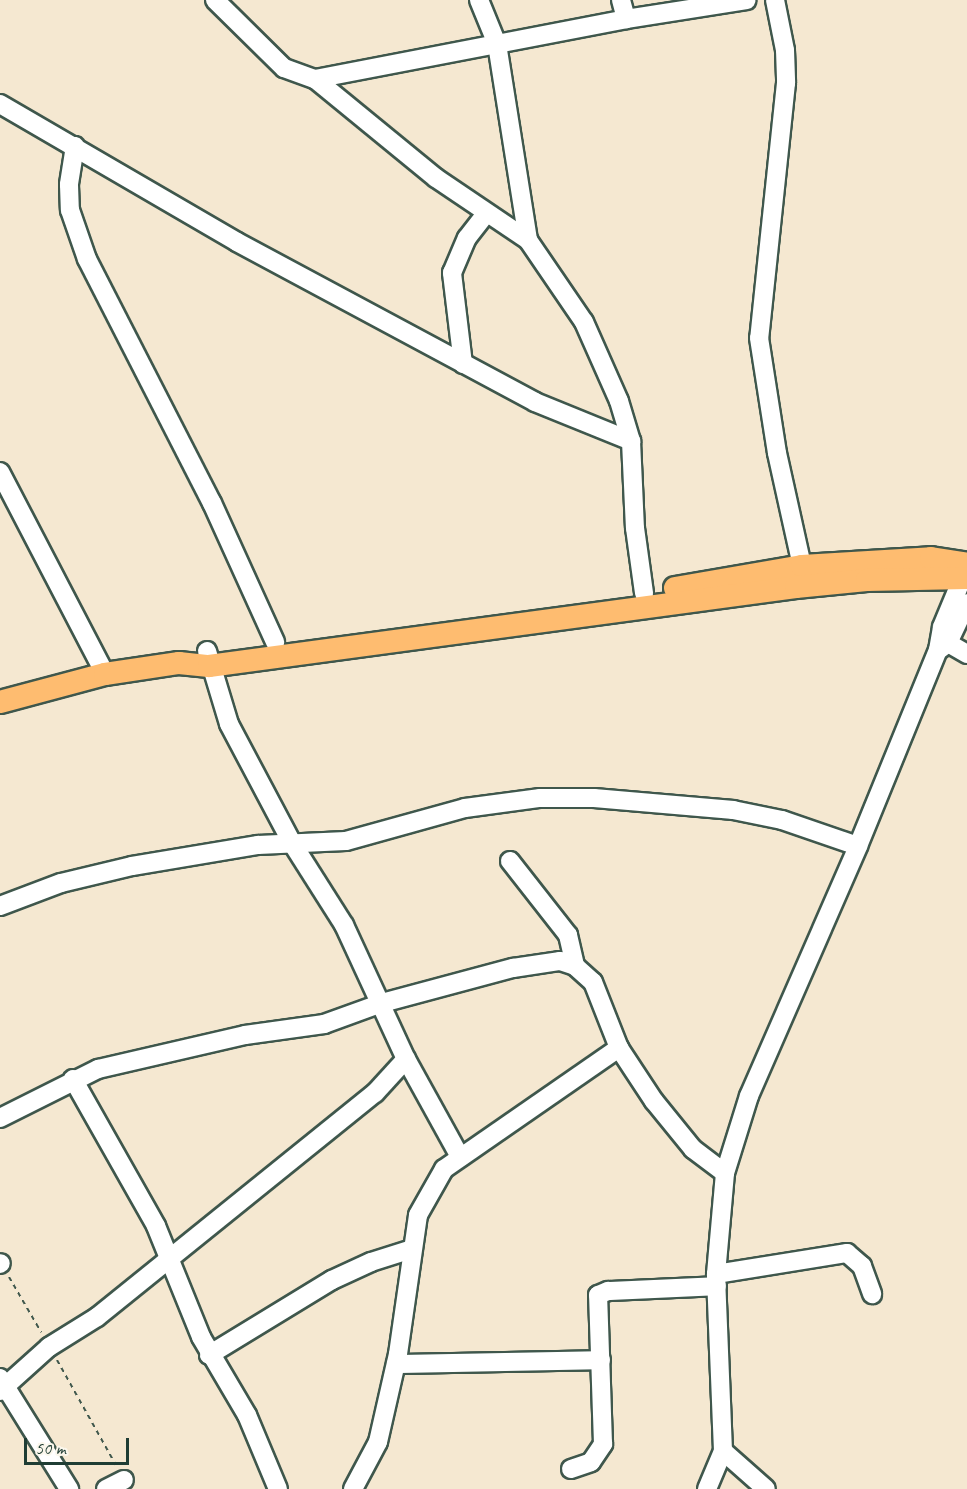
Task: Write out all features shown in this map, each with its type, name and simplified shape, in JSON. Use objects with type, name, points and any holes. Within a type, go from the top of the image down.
[{"type":"main road","points":[[208,659],[275,642],[644,593],[802,566],[931,558],[966,572]]},
{"type":"main road","points":[[0,702],[105,674],[208,659],[796,587],[966,572]]},
{"type":"street","points":[[214,0],[284,68],[315,79],[486,214],[528,240],[584,322],[608,371],[630,441],[635,528],[644,593]]},
{"type":"street","points":[[479,0],[497,44],[528,240]]},
{"type":"street","points":[[621,0],[626,19]]},
{"type":"street","points":[[315,79],[626,19],[747,0]]},
{"type":"street","points":[[775,0],[785,50],[786,83],[759,338],[777,453],[802,566]]},
{"type":"street","points":[[0,104],[237,242],[463,364],[535,402],[630,441]]},
{"type":"street","points":[[75,146],[69,184],[70,210],[87,259],[212,503],[275,642]]},
{"type":"street","points":[[463,364],[452,273],[467,238],[486,214]]},
{"type":"street","points":[[0,472],[105,674]]},
{"type":"street","points":[[943,647],[942,627],[966,572]]},
{"type":"street","points":[[707,1489],[723,1451],[716,1280],[724,1173],[749,1096],[943,647],[967,603]]},
{"type":"street","points":[[943,647],[967,654]]},
{"type":"street","points":[[208,659],[229,724],[292,843],[344,925],[406,1059],[460,1157]]},
{"type":"street","points":[[0,906],[61,883],[132,866],[292,843],[346,841],[498,802],[594,798],[733,810],[782,820],[858,846]]},
{"type":"street","points":[[510,861],[568,935],[575,966]]},
{"type":"street","points":[[0,1118],[73,1078],[126,1062],[245,1035],[324,1024],[382,1003],[546,961],[575,966],[593,982],[619,1048],[654,1101],[693,1149],[724,1173]]},
{"type":"street","points":[[353,1489],[378,1442],[396,1364],[418,1215],[444,1169],[619,1048]]},
{"type":"street","points":[[69,1489],[2,1385],[49,1347],[97,1317],[168,1256],[375,1093],[406,1059]]},
{"type":"street","points":[[73,1078],[156,1226],[209,1355],[247,1415],[278,1489]]},
{"type":"street","points":[[209,1355],[332,1280],[371,1262],[412,1249]]},
{"type":"street","points":[[571,1469],[591,1462],[603,1444],[598,1295],[608,1291],[716,1280],[847,1253],[855,1256],[862,1266],[872,1294]]},
{"type":"street","points":[[396,1364],[601,1360]]},
{"type":"street","points":[[723,1451],[766,1489]]},
{"type":"street","points":[[105,1489],[124,1480]]},
{"type":"path","points":[[1,1263],[124,1480]]}]
